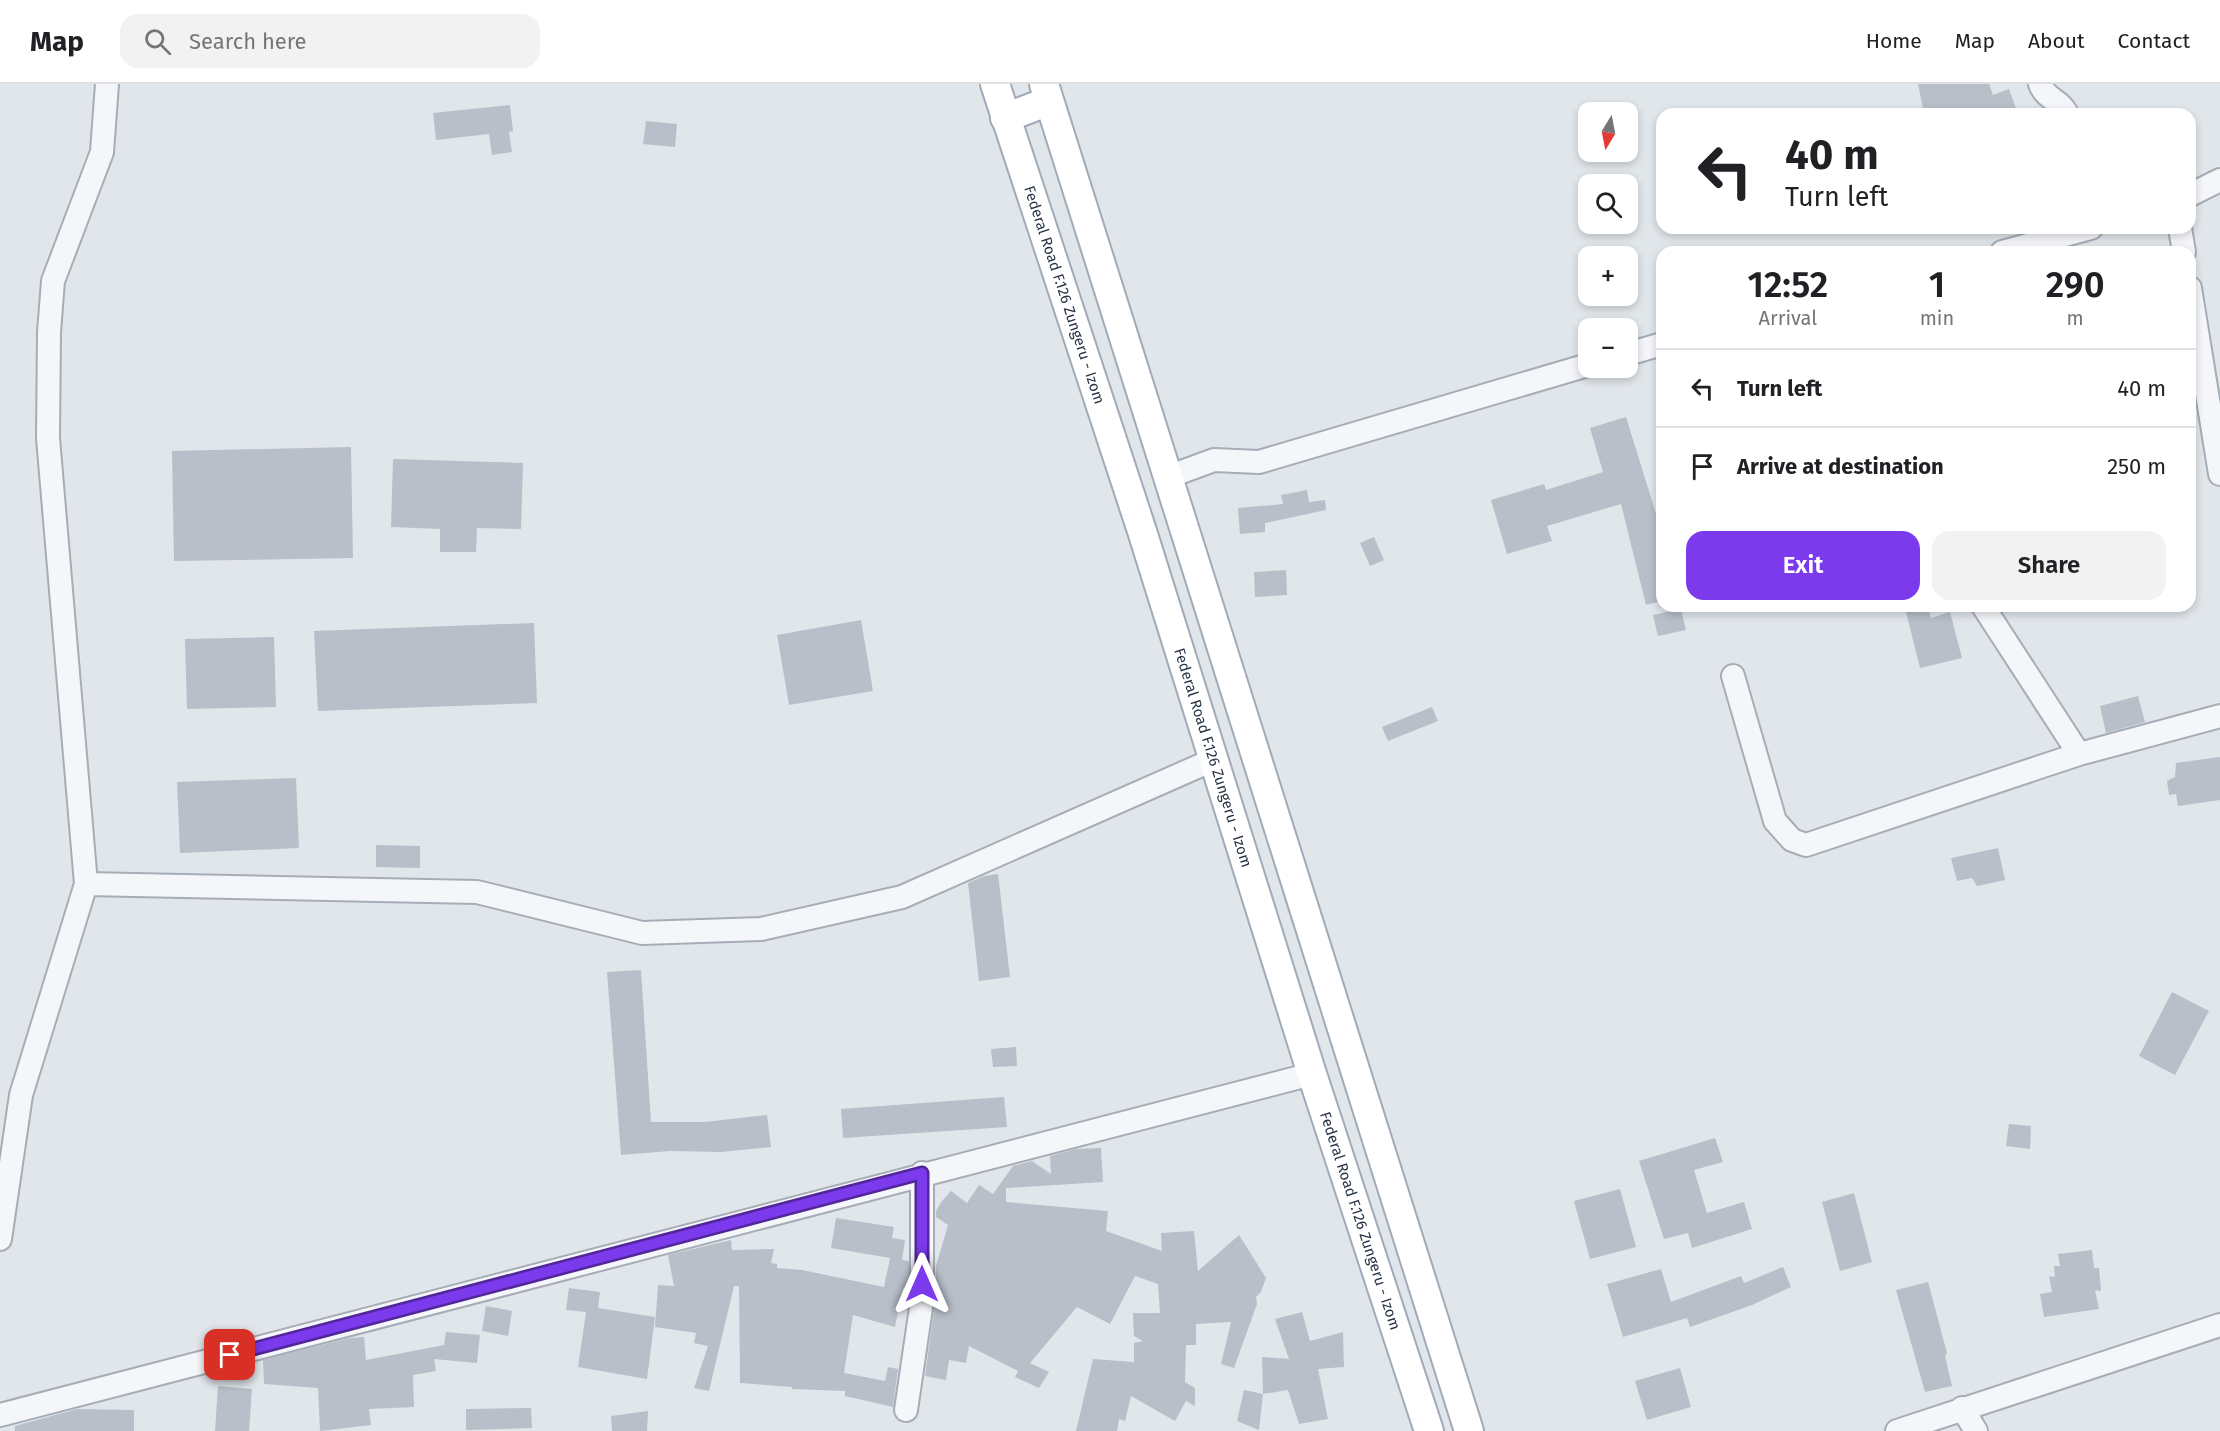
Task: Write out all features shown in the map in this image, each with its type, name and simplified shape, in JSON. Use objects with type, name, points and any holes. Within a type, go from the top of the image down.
[{"type":"main road","name":"Federal Road F.126 Zungeru - Izom","points":[[995,84],[1215,759],[1312,1074],[1430,1431]]},
{"type":"main road","points":[[1005,118],[1047,93],[1469,1431]]},
{"type":"street","points":[[0,1239],[21,1095],[86,884],[48,438],[49,332],[53,281],[102,152],[107,84]]},
{"type":"street","points":[[2040,84],[2046,95],[2063,108]]},
{"type":"street","points":[[2196,192],[2220,180]]},
{"type":"street","points":[[2024,246],[2069,234]]},
{"type":"street","points":[[2196,325],[2220,474]]},
{"type":"street","points":[[1638,351],[1656,346]]},
{"type":"street","points":[[1168,477],[1214,460],[1259,462],[1578,368]]},
{"type":"street","points":[[1987,612],[2079,754]]},
{"type":"street","points":[[1733,676],[1775,821],[1792,840],[1806,844],[2079,754],[2220,717]]},
{"type":"street","points":[[86,884],[477,892],[642,933],[761,929],[902,897],[1215,759]]},
{"type":"street","points":[[0,1415],[922,1173],[1312,1074]]},
{"type":"street","points":[[906,1410],[922,1301],[922,1173]]},
{"type":"street","points":[[1897,1431],[2220,1325]]},
{"type":"street","points":[[1962,1408],[1976,1431]]},
{"type":"building","points":[[1918,84],[1989,84],[1993,95],[2009,89],[2016,108],[1923,108]]},
{"type":"building","points":[[510,105],[513,131],[509,132],[512,152],[492,155],[489,134],[436,140],[433,113]]},
{"type":"building","points":[[646,121],[677,124],[675,147],[643,144]]},
{"type":"building","points":[[1626,417],[1656,514],[1656,602],[1646,605],[1621,504],[1547,526],[1552,541],[1507,554],[1491,500],[1544,484],[1546,490],[1603,472],[1590,428]]},
{"type":"building","points":[[351,447],[353,558],[174,561],[172,451]]},
{"type":"building","points":[[393,459],[523,463],[521,529],[477,528],[476,552],[440,552],[440,529],[391,527]]},
{"type":"building","points":[[1307,490],[1309,502],[1325,500],[1326,510],[1265,523],[1265,532],[1240,534],[1238,508],[1283,504],[1281,495]]},
{"type":"building","points":[[1374,537],[1384,560],[1370,566],[1360,543]]},
{"type":"building","points":[[1286,570],[1287,595],[1255,597],[1254,572]]},
{"type":"building","points":[[1682,612],[1686,630],[1658,636],[1653,615]]},
{"type":"building","points":[[1906,612],[1930,612],[1931,618],[1950,612],[1962,658],[1920,668]]},
{"type":"building","points":[[861,620],[873,691],[789,705],[777,635]]},
{"type":"building","points":[[534,623],[537,703],[318,711],[314,631]]},
{"type":"building","points":[[274,637],[276,707],[187,709],[185,639]]},
{"type":"building","points":[[2138,696],[2145,722],[2106,733],[2100,706]]},
{"type":"building","points":[[1432,707],[1438,721],[1388,741],[1382,727]]},
{"type":"building","points":[[2220,757],[2220,800],[2178,806],[2176,794],[2169,795],[2167,781],[2175,777],[2176,763]]},
{"type":"building","points":[[296,778],[299,848],[180,853],[177,782]]},
{"type":"building","points":[[376,845],[420,846],[420,868],[376,867]]},
{"type":"building","points":[[1998,848],[2005,880],[1977,886],[1972,878],[1957,881],[1951,858]]},
{"type":"building","points":[[998,874],[1010,977],[979,981],[968,883],[984,876]]},
{"type":"building","points":[[641,970],[651,1122],[705,1122],[767,1115],[771,1147],[721,1152],[670,1151],[621,1155],[607,972]]},
{"type":"building","points":[[2172,992],[2209,1011],[2175,1075],[2139,1056]]},
{"type":"building","points":[[1016,1047],[1017,1066],[993,1067],[991,1049]]},
{"type":"building","points":[[1004,1097],[1007,1127],[843,1138],[841,1109]]},
{"type":"building","points":[[2009,1124],[2031,1126],[2030,1149],[2006,1146]]},
{"type":"building","points":[[1715,1138],[1723,1162],[1694,1170],[1707,1213],[1744,1202],[1752,1229],[1692,1248],[1688,1233],[1664,1239],[1639,1161]]},
{"type":"building","points":[[1101,1148],[1103,1182],[1006,1188],[1006,1202],[1108,1211],[1106,1231],[1162,1251],[1161,1233],[1194,1231],[1198,1271],[1239,1235],[1266,1278],[1261,1292],[1256,1297],[1257,1304],[1234,1368],[1221,1364],[1231,1322],[1196,1324],[1196,1345],[1186,1345],[1185,1382],[1195,1388],[1195,1406],[1186,1401],[1175,1421],[1131,1396],[1125,1421],[1119,1419],[1117,1431],[1076,1431],[1093,1359],[1134,1362],[1134,1343],[1143,1341],[1134,1336],[1133,1313],[1160,1313],[1158,1284],[1135,1276],[1110,1324],[1077,1307],[1030,1363],[1049,1372],[1039,1388],[1015,1377],[1018,1371],[969,1346],[966,1363],[949,1360],[946,1380],[925,1376],[935,1303],[936,1266],[948,1225],[936,1217],[936,1211],[942,1201],[951,1191],[967,1203],[979,1185],[993,1194],[1013,1166],[1032,1161],[1051,1174],[1050,1156],[1076,1149]]},
{"type":"building","points":[[1620,1189],[1636,1247],[1590,1259],[1574,1201]]},
{"type":"building","points":[[1854,1193],[1872,1262],[1840,1271],[1822,1202]]},
{"type":"building","points":[[836,1218],[894,1227],[892,1238],[905,1240],[902,1260],[831,1248]]},
{"type":"building","points":[[731,1240],[732,1250],[774,1249],[771,1263],[777,1264],[777,1268],[802,1270],[884,1287],[890,1258],[909,1261],[909,1289],[903,1288],[895,1327],[853,1315],[844,1373],[885,1381],[888,1367],[898,1369],[893,1407],[845,1396],[845,1391],[792,1389],[792,1387],[740,1383],[739,1286],[734,1286],[709,1391],[694,1388],[708,1346],[694,1343],[696,1333],[655,1327],[658,1285],[674,1286],[668,1255]]},
{"type":"building","points":[[2092,1250],[2094,1268],[2099,1268],[2101,1291],[2095,1290],[2099,1309],[2044,1317],[2040,1294],[2052,1292],[2049,1276],[2055,1277],[2054,1266],[2060,1266],[2058,1254]]},
{"type":"building","points":[[1783,1267],[1791,1287],[1752,1305],[1690,1327],[1687,1318],[1623,1337],[1607,1284],[1661,1269],[1671,1302],[1741,1276],[1744,1283]]},
{"type":"building","points":[[1928,1282],[1947,1353],[1945,1356],[1952,1386],[1925,1392],[1896,1290]]},
{"type":"building","points":[[569,1288],[600,1292],[598,1308],[655,1317],[647,1379],[578,1367],[586,1312],[566,1310]]},
{"type":"building","points":[[486,1306],[512,1311],[508,1336],[482,1331]]},
{"type":"building","points":[[1302,1312],[1310,1341],[1343,1332],[1344,1367],[1318,1369],[1328,1419],[1299,1424],[1288,1390],[1263,1394],[1262,1357],[1289,1359],[1275,1319]]},
{"type":"building","points":[[446,1332],[480,1335],[477,1363],[434,1359],[436,1371],[413,1375],[414,1407],[369,1409],[371,1425],[320,1431],[318,1388],[264,1384],[263,1360],[350,1338],[364,1337],[366,1360],[444,1345]]},
{"type":"building","points":[[1680,1368],[1691,1407],[1647,1420],[1635,1381]]},
{"type":"building","points":[[218,1386],[252,1389],[249,1431],[215,1431]]},
{"type":"building","points":[[1244,1390],[1263,1394],[1259,1430],[1237,1421]]},
{"type":"building","points":[[531,1408],[532,1428],[466,1430],[466,1409]]},
{"type":"building","points":[[77,1409],[134,1410],[134,1431],[15,1431],[15,1426]]},
{"type":"building","points":[[648,1411],[647,1431],[612,1431],[611,1416]]},
{"type":"route","points":[[230,1355],[922,1173],[922,1284]]}]
